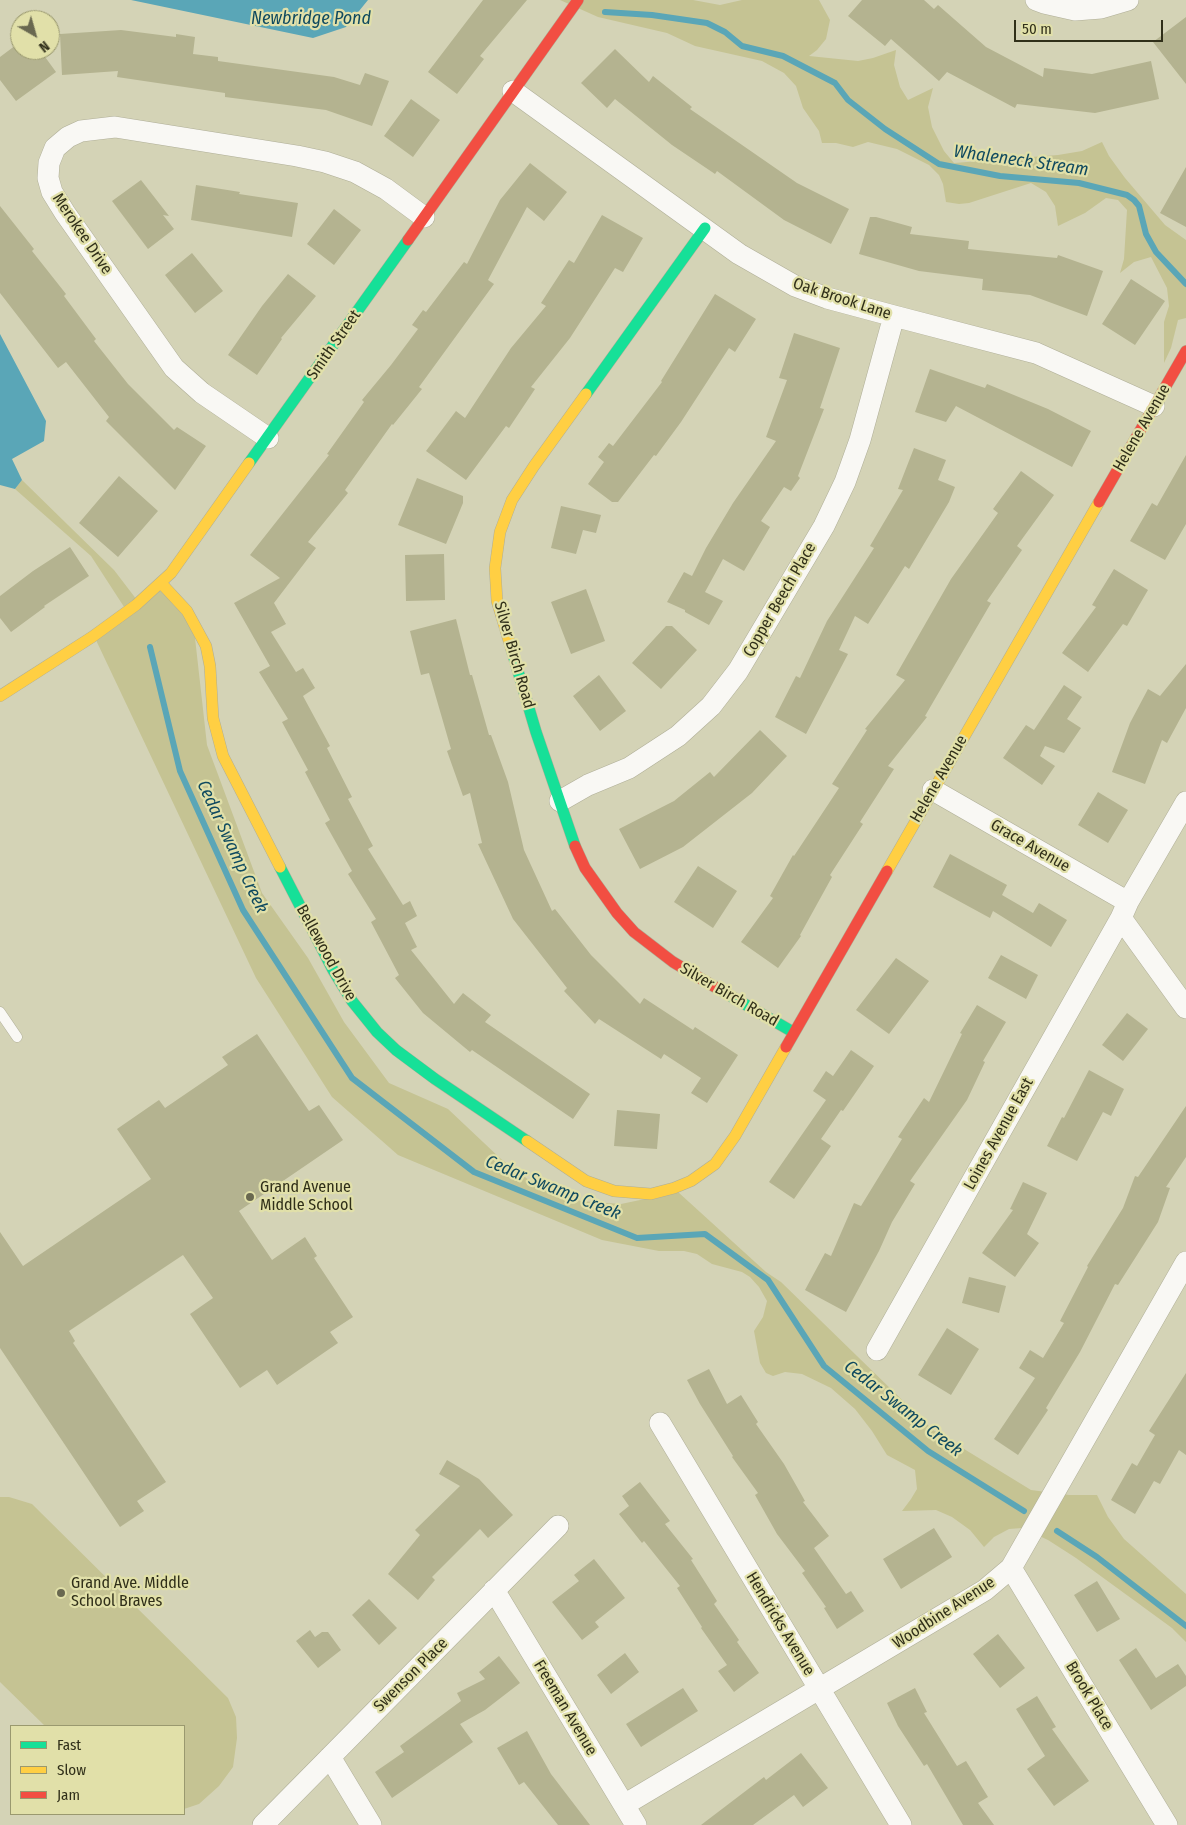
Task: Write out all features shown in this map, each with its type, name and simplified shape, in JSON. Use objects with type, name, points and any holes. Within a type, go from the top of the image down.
[{"type":"street","name":"Smith Street","points":[[0,696],[92,637],[136,605],[162,583],[180,562],[578,0]]},
{"type":"street","points":[[1036,0],[1075,10],[1101,8],[1128,0]]},
{"type":"street","name":"Oak Brook Lane","points":[[513,91],[739,254],[795,286],[828,298],[1036,353],[1154,406]]},
{"type":"street","name":"Merokee Drive","points":[[268,438],[202,392],[174,368],[52,192],[48,178],[49,163],[55,148],[68,136],[81,131],[115,127],[297,156],[325,162],[355,172],[386,189],[424,217]]},
{"type":"street","name":"Silver Birch Road","points":[[705,228],[534,466],[512,500],[500,532],[495,568],[497,601],[536,732],[570,835],[585,868],[617,913],[634,932],[673,962],[793,1032]]},
{"type":"street","name":"Copper Beech Place","points":[[560,801],[588,785],[630,768],[678,736],[711,706],[738,671],[824,526],[846,482],[860,440],[894,316]]},
{"type":"street","name":"Helene Avenue","points":[[674,1188],[691,1181],[715,1164],[735,1136],[932,790],[1186,351]]},
{"type":"street","name":"Bellewood Drive","points":[[162,583],[187,611],[206,646],[210,666],[213,718],[223,756],[333,970],[352,1001],[377,1032],[396,1050],[434,1079],[586,1181],[614,1191],[651,1194],[674,1188]]},
{"type":"street","name":"Grace Avenue","points":[[932,790],[1124,910],[1186,1008]]},
{"type":"street","name":"Loines Avenue East","points":[[877,1350],[1186,802]]},
{"type":"street","name":"Woodbine Avenue","points":[[624,1805],[985,1590],[1011,1568],[1186,1262]]},
{"type":"street","name":"Hendricks Avenue","points":[[660,1423],[901,1825]]},
{"type":"street","name":"Swenson Place","points":[[263,1825],[558,1526]]},
{"type":"street","name":"Brook Place","points":[[1011,1568],[1168,1825]]},
{"type":"street","name":"Freeman Avenue","points":[[494,1590],[636,1825]]},
{"type":"street","points":[[330,1757],[371,1825]]},
{"type":"lane","points":[[0,1012],[17,1037]]},
{"type":"shaded area","points":[[560,0],[693,0],[720,5],[742,0],[819,0],[830,20],[826,39],[809,56],[858,61],[896,50],[894,65],[900,87],[908,100],[933,88],[928,107],[932,127],[944,151],[954,163],[1058,155],[1082,151],[1102,142],[1109,156],[1125,178],[1165,225],[1186,240],[1186,318],[1178,320],[1171,348],[1164,363],[1164,322],[1169,306],[1167,288],[1151,257],[1134,262],[1120,273],[1124,259],[1127,210],[1118,200],[1106,198],[1085,213],[1058,226],[1055,206],[1046,192],[1031,183],[969,203],[946,202],[943,184],[939,175],[929,165],[897,149],[868,142],[853,147],[836,143],[822,143],[819,131],[803,108],[796,86],[784,73],[762,61],[695,46],[667,33],[598,17]]},
{"type":"shaded area","points":[[22,480],[114,570],[140,604],[161,587],[194,629],[207,745],[262,893],[308,958],[344,1022],[389,1083],[448,1109],[501,1159],[542,1190],[581,1201],[621,1204],[678,1192],[766,1272],[781,1282],[933,1430],[1031,1490],[1069,1495],[1097,1495],[1108,1517],[1124,1539],[1186,1594],[1186,1642],[1172,1628],[1076,1558],[1048,1540],[1022,1528],[1009,1529],[994,1537],[984,1547],[970,1530],[952,1517],[936,1510],[902,1511],[917,1489],[915,1470],[887,1455],[855,1409],[831,1388],[802,1374],[785,1372],[773,1376],[766,1373],[760,1363],[754,1331],[763,1317],[767,1301],[759,1287],[750,1277],[742,1272],[712,1264],[697,1254],[684,1251],[659,1251],[602,1240],[398,1155],[332,1097],[256,978],[95,638],[128,613],[91,556],[15,489]]},
{"type":"shaded area","name":"Grand Ave. Middle School Braves","points":[[0,1497],[9,1497],[32,1504],[228,1698],[236,1717],[237,1738],[233,1767],[219,1786],[199,1804],[185,1809],[185,1725],[44,1725],[0,1682]]},
{"type":"water","name":"Newbridge Pond","points":[[131,0],[368,0],[346,27],[313,38]]},
{"type":"water","points":[[0,334],[46,421],[44,441],[12,459],[22,480],[15,489],[0,485]]},
{"type":"building","points":[[483,0],[527,0],[480,56],[484,59],[457,94],[428,72]]},
{"type":"building","points":[[862,0],[924,0],[934,9],[938,5],[986,47],[1043,77],[1044,68],[1092,74],[1151,61],[1159,99],[1095,113],[1017,104],[1015,108],[947,72],[939,81],[891,39],[885,46],[848,16]]},
{"type":"building","points":[[1186,17],[1186,84],[1153,42]]},
{"type":"building","points":[[121,30],[176,37],[176,34],[195,37],[193,54],[218,57],[218,61],[334,77],[360,85],[365,73],[389,81],[372,126],[326,110],[225,97],[225,93],[117,77],[118,71],[62,75],[60,34]]},
{"type":"building","points":[[615,49],[649,82],[653,76],[692,107],[690,109],[797,183],[849,209],[831,244],[784,220],[717,171],[715,174],[672,145],[615,99],[607,108],[581,83]]},
{"type":"building","points":[[10,50],[10,60],[47,60],[56,72],[16,101],[0,80],[0,57]]},
{"type":"building","points":[[411,99],[440,120],[413,157],[384,136]]},
{"type":"building","points":[[530,163],[567,192],[544,221],[527,207],[488,280],[494,284],[419,387],[422,389],[392,424],[345,490],[348,493],[308,542],[316,548],[274,603],[286,624],[271,632],[296,672],[303,668],[315,688],[303,696],[330,746],[327,748],[352,797],[348,799],[373,846],[368,849],[403,905],[410,901],[417,916],[405,923],[417,947],[411,950],[454,1004],[463,993],[491,1015],[485,1022],[590,1094],[573,1119],[472,1050],[470,1052],[423,1013],[395,978],[399,975],[371,922],[376,919],[348,874],[352,871],[325,823],[330,820],[305,772],[308,770],[282,722],[288,719],[259,672],[270,666],[234,603],[280,578],[250,555],[329,455],[327,454],[364,402],[362,400],[418,329],[412,325],[423,310],[426,312],[464,262],[467,264],[500,200]]},
{"type":"building","points":[[1186,167],[1186,227],[1160,213]]},
{"type":"building","points":[[141,180],[169,216],[163,215],[174,229],[148,249],[112,201]]},
{"type":"building","points":[[196,185],[298,203],[292,237],[191,220]]},
{"type":"building","points":[[0,206],[66,294],[64,296],[96,339],[94,341],[128,384],[174,430],[177,427],[206,446],[175,490],[106,421],[109,417],[66,362],[58,368],[0,293]]},
{"type":"building","points":[[334,209],[361,230],[334,265],[307,244]]},
{"type":"building","points":[[602,215],[643,238],[623,272],[615,268],[570,338],[531,387],[535,389],[509,428],[506,426],[466,480],[426,451],[456,411],[465,418],[511,348],[546,306],[541,303],[569,260],[574,263]]},
{"type":"building","points":[[870,217],[912,227],[910,234],[969,241],[968,249],[1057,258],[1058,255],[1103,271],[1087,316],[1030,295],[982,290],[983,279],[919,271],[859,254]]},
{"type":"building","points":[[192,253],[223,291],[195,313],[165,275]]},
{"type":"building","points":[[288,274],[316,296],[281,338],[257,375],[228,355],[262,306]]},
{"type":"building","points":[[1131,279],[1165,301],[1135,345],[1102,324]]},
{"type":"building","points":[[715,294],[756,319],[735,352],[729,348],[681,422],[656,456],[654,455],[618,502],[612,502],[588,484],[604,462],[598,457],[609,443],[613,446],[662,382]]},
{"type":"building","points":[[794,333],[840,348],[820,408],[824,409],[798,476],[800,478],[791,491],[784,487],[761,521],[770,527],[744,571],[723,559],[705,592],[723,601],[709,625],[685,612],[685,610],[667,602],[684,572],[692,576],[706,548],[733,503],[776,441],[766,437],[787,380],[779,378]]},
{"type":"building","points":[[930,369],[985,388],[987,384],[1048,409],[1091,431],[1072,467],[956,406],[946,422],[915,412]]},
{"type":"building","points":[[914,448],[946,460],[938,480],[955,487],[949,502],[909,569],[905,566],[868,624],[855,616],[839,650],[848,654],[806,734],[775,717],[796,676],[800,678],[827,621],[874,548],[870,546],[903,490],[898,489]]},
{"type":"building","points":[[1186,455],[1186,524],[1165,560],[1130,541],[1152,503],[1157,506]]},
{"type":"building","points":[[1021,471],[1054,495],[1017,546],[1022,550],[987,601],[991,603],[925,716],[927,717],[888,766],[894,769],[860,822],[863,824],[830,875],[832,877],[801,936],[778,968],[741,942],[773,898],[770,896],[793,855],[839,788],[832,784],[867,730],[865,729],[905,680],[896,675],[951,579],[998,513],[993,509]]},
{"type":"building","points":[[119,476],[158,511],[118,557],[79,523]]},
{"type":"building","points":[[417,478],[463,496],[463,503],[446,544],[398,525]]},
{"type":"building","points":[[561,506],[601,515],[596,533],[583,530],[576,554],[551,548]]},
{"type":"building","points":[[70,547],[89,576],[44,606],[11,632],[0,618],[0,596],[33,571]]},
{"type":"building","points":[[444,554],[445,600],[406,601],[405,555]]},
{"type":"building","points":[[1114,569],[1148,590],[1127,626],[1123,624],[1088,672],[1062,653],[1096,607],[1092,605]]},
{"type":"building","points":[[586,589],[605,641],[571,654],[551,602]]},
{"type":"building","points":[[456,619],[470,675],[472,675],[489,735],[491,735],[508,782],[524,850],[552,911],[555,909],[591,955],[640,1004],[644,998],[693,1030],[695,1027],[738,1055],[707,1103],[691,1093],[701,1078],[664,1054],[661,1059],[599,1019],[595,1024],[564,991],[567,988],[513,919],[478,844],[482,843],[470,793],[463,796],[447,751],[451,749],[429,673],[421,675],[410,631]]},
{"type":"building","points":[[666,626],[672,626],[697,650],[661,689],[632,663]]},
{"type":"building","points":[[1186,664],[1186,708],[1167,743],[1162,740],[1145,784],[1112,772],[1130,723],[1148,689],[1160,696]]},
{"type":"building","points":[[599,675],[626,711],[600,731],[573,696]]},
{"type":"building","points":[[1064,685],[1082,697],[1067,719],[1081,728],[1064,753],[1045,746],[1040,756],[1055,766],[1042,785],[1003,758],[1026,725],[1034,730]]},
{"type":"building","points":[[760,730],[787,756],[752,793],[683,847],[640,869],[619,829],[674,801],[710,772],[714,777]]},
{"type":"building","points":[[1098,792],[1128,810],[1108,843],[1078,825]]},
{"type":"building","points":[[950,854],[1007,885],[1002,895],[1033,913],[1039,903],[1067,920],[1051,947],[993,911],[990,918],[933,887]]},
{"type":"building","points":[[698,866],[737,891],[713,928],[674,902]]},
{"type":"building","points":[[1001,955],[1038,975],[1026,999],[988,978]]},
{"type":"building","points":[[896,958],[929,981],[889,1034],[856,1010]]},
{"type":"building","points":[[977,1005],[1006,1022],[983,1061],[985,1062],[967,1100],[910,1181],[915,1184],[892,1222],[879,1251],[846,1312],[805,1290],[825,1253],[831,1256],[854,1203],[861,1206],[902,1139],[898,1137],[924,1098],[929,1102],[962,1034],[960,1033]]},
{"type":"building","points":[[1127,1013],[1148,1029],[1123,1061],[1102,1045]]},
{"type":"building","points":[[257,1034],[309,1111],[319,1105],[343,1140],[239,1211],[272,1260],[305,1237],[317,1256],[314,1258],[353,1317],[330,1332],[338,1343],[277,1385],[267,1370],[240,1388],[190,1314],[213,1298],[183,1255],[69,1331],[75,1341],[73,1343],[166,1482],[137,1501],[144,1511],[120,1527],[0,1348],[0,1232],[23,1266],[151,1179],[117,1129],[159,1100],[165,1108],[228,1065],[222,1057]]},
{"type":"building","points":[[851,1050],[874,1066],[821,1139],[831,1146],[794,1199],[769,1182],[826,1100],[813,1091],[826,1071],[833,1076]]},
{"type":"building","points":[[1089,1070],[1124,1089],[1111,1116],[1103,1112],[1077,1161],[1047,1146]]},
{"type":"building","points":[[1186,1106],[1186,1157],[1166,1187],[1170,1188],[1158,1222],[1118,1285],[1115,1284],[1080,1352],[1046,1408],[1048,1410],[1018,1455],[994,1439],[1035,1378],[1019,1368],[1030,1350],[1043,1358],[1064,1323],[1060,1321],[1087,1266],[1123,1208],[1135,1176],[1138,1177]]},
{"type":"building","points":[[617,1110],[660,1114],[657,1149],[614,1146]]},
{"type":"building","points":[[1023,1182],[1047,1193],[1027,1234],[1039,1243],[1015,1277],[982,1253],[1013,1210],[1010,1209]]},
{"type":"building","points":[[969,1277],[1006,1286],[999,1313],[962,1303]]},
{"type":"building","points":[[947,1328],[979,1349],[951,1395],[918,1375]]},
{"type":"building","points":[[709,1369],[727,1404],[741,1395],[758,1422],[756,1424],[784,1464],[805,1501],[803,1502],[829,1536],[814,1548],[846,1594],[851,1591],[864,1611],[837,1629],[824,1608],[826,1607],[802,1573],[805,1571],[777,1534],[755,1495],[758,1493],[732,1457],[687,1380]]},
{"type":"building","points":[[1186,1373],[1186,1455],[1179,1450],[1160,1484],[1154,1481],[1135,1514],[1111,1500],[1132,1463],[1137,1466],[1155,1435],[1149,1431]]},
{"type":"building","points":[[447,1460],[479,1479],[513,1515],[488,1538],[480,1529],[432,1577],[435,1580],[418,1600],[388,1574],[420,1535],[415,1530],[460,1486],[439,1474]]},
{"type":"building","points":[[640,1482],[670,1521],[665,1524],[693,1559],[691,1560],[717,1601],[714,1604],[759,1673],[734,1692],[718,1671],[727,1665],[701,1628],[677,1588],[680,1586],[644,1541],[642,1543],[619,1514],[629,1506],[622,1496]]},
{"type":"building","points":[[934,1528],[952,1557],[901,1589],[883,1559]]},
{"type":"building","points":[[594,1559],[625,1598],[595,1622],[599,1627],[582,1640],[552,1602],[579,1581],[574,1575]]},
{"type":"building","points":[[1097,1581],[1120,1619],[1097,1632],[1074,1595]]},
{"type":"building","points":[[369,1599],[397,1628],[379,1645],[352,1615]]},
{"type":"building","points":[[310,1630],[315,1637],[322,1632],[328,1632],[341,1650],[318,1668],[296,1641]]},
{"type":"building","points":[[998,1634],[1025,1668],[1000,1688],[973,1654]]},
{"type":"building","points":[[1136,1648],[1156,1678],[1178,1664],[1186,1676],[1186,1686],[1151,1710],[1119,1660]]},
{"type":"building","points":[[625,1653],[639,1672],[611,1694],[597,1675]]},
{"type":"building","points":[[499,1656],[520,1683],[485,1710],[460,1724],[473,1742],[392,1798],[375,1772],[404,1752],[400,1746],[461,1701],[457,1693],[485,1679],[479,1672]]},
{"type":"building","points":[[683,1688],[698,1711],[641,1747],[626,1724]]},
{"type":"building","points":[[915,1688],[927,1712],[924,1713],[957,1766],[966,1761],[988,1797],[978,1803],[994,1825],[963,1825],[927,1764],[924,1766],[898,1726],[887,1703]]},
{"type":"building","points":[[1037,1696],[1056,1727],[1052,1729],[1089,1781],[1054,1806],[1027,1769],[1045,1756],[1016,1709]]},
{"type":"building","points":[[527,1731],[551,1774],[590,1825],[558,1825],[524,1782],[519,1785],[497,1748]]},
{"type":"building","points":[[801,1753],[828,1788],[803,1807],[794,1795],[753,1825],[701,1825],[764,1777],[766,1780]]},
{"type":"waterway","name":"Whaleneck Stream","points":[[605,12],[652,15],[707,23],[725,32],[742,46],[783,56],[835,83],[848,100],[885,129],[939,164],[1000,176],[1079,183],[1127,195],[1139,206],[1146,234],[1156,252],[1186,284]]},
{"type":"waterway","name":"Cedar Swamp Creek","points":[[150,647],[180,771],[243,910],[352,1078],[474,1172],[637,1238],[705,1234],[768,1280],[824,1366],[928,1451],[1024,1511]]},
{"type":"waterway","name":"Cedar Swamp Creek","points":[[1057,1531],[1097,1557],[1186,1626]]},
{"type":"traffic: fast","points":[[586,394],[705,228]]},
{"type":"traffic: fast","points":[[249,463],[408,240]]},
{"type":"traffic: fast","points":[[512,651],[536,732],[575,846]]},
{"type":"traffic: fast","points":[[280,867],[333,970],[352,1001],[377,1032],[396,1050],[435,1079],[527,1141]]},
{"type":"traffic: fast","points":[[715,987],[793,1032]]},
{"type":"traffic: slow","points":[[512,651],[497,601],[495,568],[500,532],[512,500],[586,394]]},
{"type":"traffic: slow","points":[[0,696],[92,637],[136,605],[171,573],[249,463]]},
{"type":"traffic: slow","points":[[887,871],[1099,502]]},
{"type":"traffic: slow","points":[[161,583],[187,611],[206,646],[210,666],[213,718],[223,756],[280,867]]},
{"type":"traffic: slow","points":[[527,1141],[586,1181],[614,1191],[651,1194],[674,1188],[691,1181],[715,1164],[735,1136],[786,1047]]},
{"type":"traffic: jam","points":[[408,240],[578,0]]},
{"type":"traffic: jam","points":[[1099,502],[1186,351]]},
{"type":"traffic: jam","points":[[575,846],[585,868],[617,913],[634,932],[673,962],[715,987]]},
{"type":"traffic: jam","points":[[786,1047],[887,871]]},
{"type":"place","name":"Grand Avenue Middle School","points":[[250,1197]]},
{"type":"place","name":"Grand Ave. Middle School Braves","points":[[61,1593]]}]
